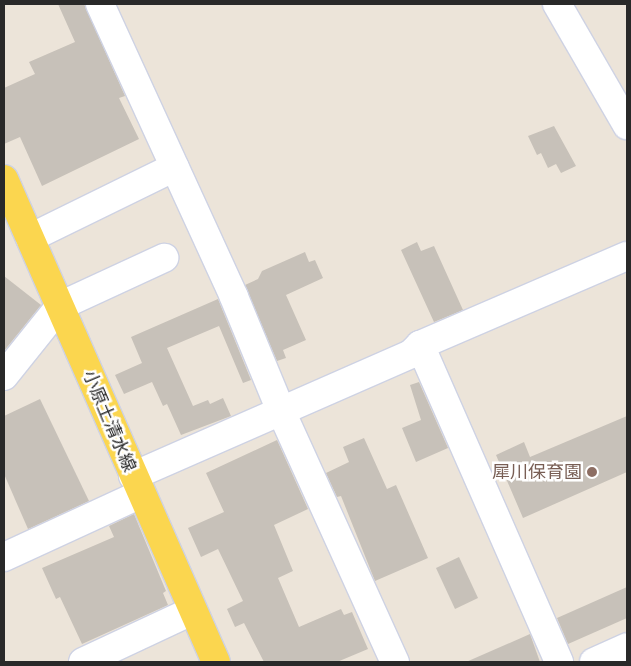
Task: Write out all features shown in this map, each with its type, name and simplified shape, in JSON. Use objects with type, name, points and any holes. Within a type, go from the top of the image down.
[{"type":"main road","name":"小原土清水線","points":[[6,190],[30,238],[216,662]]},
{"type":"street","points":[[100,4],[234,297],[281,411],[395,662]]},
{"type":"street","points":[[557,4],[627,125]]},
{"type":"street","points":[[30,238],[175,167]]},
{"type":"street","points":[[4,557],[137,485],[281,411],[411,354],[420,345],[627,256]]},
{"type":"street","points":[[4,376],[60,306],[164,258]]},
{"type":"street","points":[[420,345],[559,662]]},
{"type":"street","points":[[83,662],[192,611]]},
{"type":"street","points":[[594,662],[627,647]]},
{"type":"building","points":[[58,4],[84,4],[125,96],[119,98],[139,139],[42,186],[20,137],[4,144],[4,88],[35,74],[29,62],[75,42]]},
{"type":"building","points":[[554,126],[576,166],[561,173],[556,164],[548,168],[541,153],[537,155],[528,136]]},
{"type":"building","points":[[417,242],[421,251],[434,246],[463,310],[434,322],[401,250]]},
{"type":"building","points":[[305,252],[309,262],[315,260],[323,278],[286,295],[306,340],[283,350],[286,358],[277,361],[245,285],[258,279],[262,271]]},
{"type":"building","points":[[4,276],[41,305],[4,351]]},
{"type":"building","points":[[218,299],[251,380],[243,383],[219,326],[167,348],[193,406],[208,400],[210,404],[223,398],[231,416],[181,435],[167,404],[163,406],[152,382],[124,394],[115,375],[142,363],[131,337]]},
{"type":"building","points":[[419,382],[448,448],[416,462],[402,428],[421,420],[410,385]]},
{"type":"building","points":[[40,399],[89,501],[28,529],[4,474],[4,416]]},
{"type":"building","points":[[627,416],[627,472],[523,518],[496,455],[524,442],[530,457]]},
{"type":"building","points":[[364,438],[387,489],[396,485],[428,558],[375,581],[341,496],[337,497],[326,473],[349,462],[343,447]]},
{"type":"building","points":[[277,440],[308,509],[274,525],[293,571],[278,578],[299,627],[341,609],[344,615],[352,612],[368,649],[337,662],[264,662],[244,623],[235,627],[227,609],[243,601],[218,549],[201,557],[188,528],[224,512],[206,473]]},
{"type":"building","points":[[134,514],[166,591],[163,593],[168,605],[82,644],[60,597],[56,599],[42,568],[114,537],[109,526]]},
{"type":"building","points":[[459,557],[478,598],[455,609],[436,568]]},
{"type":"building","points":[[627,587],[627,618],[568,644],[557,618]]},
{"type":"building","points":[[530,634],[540,662],[466,662]]},
{"type":"place","name":"犀川保育園","points":[[592,472]]}]
